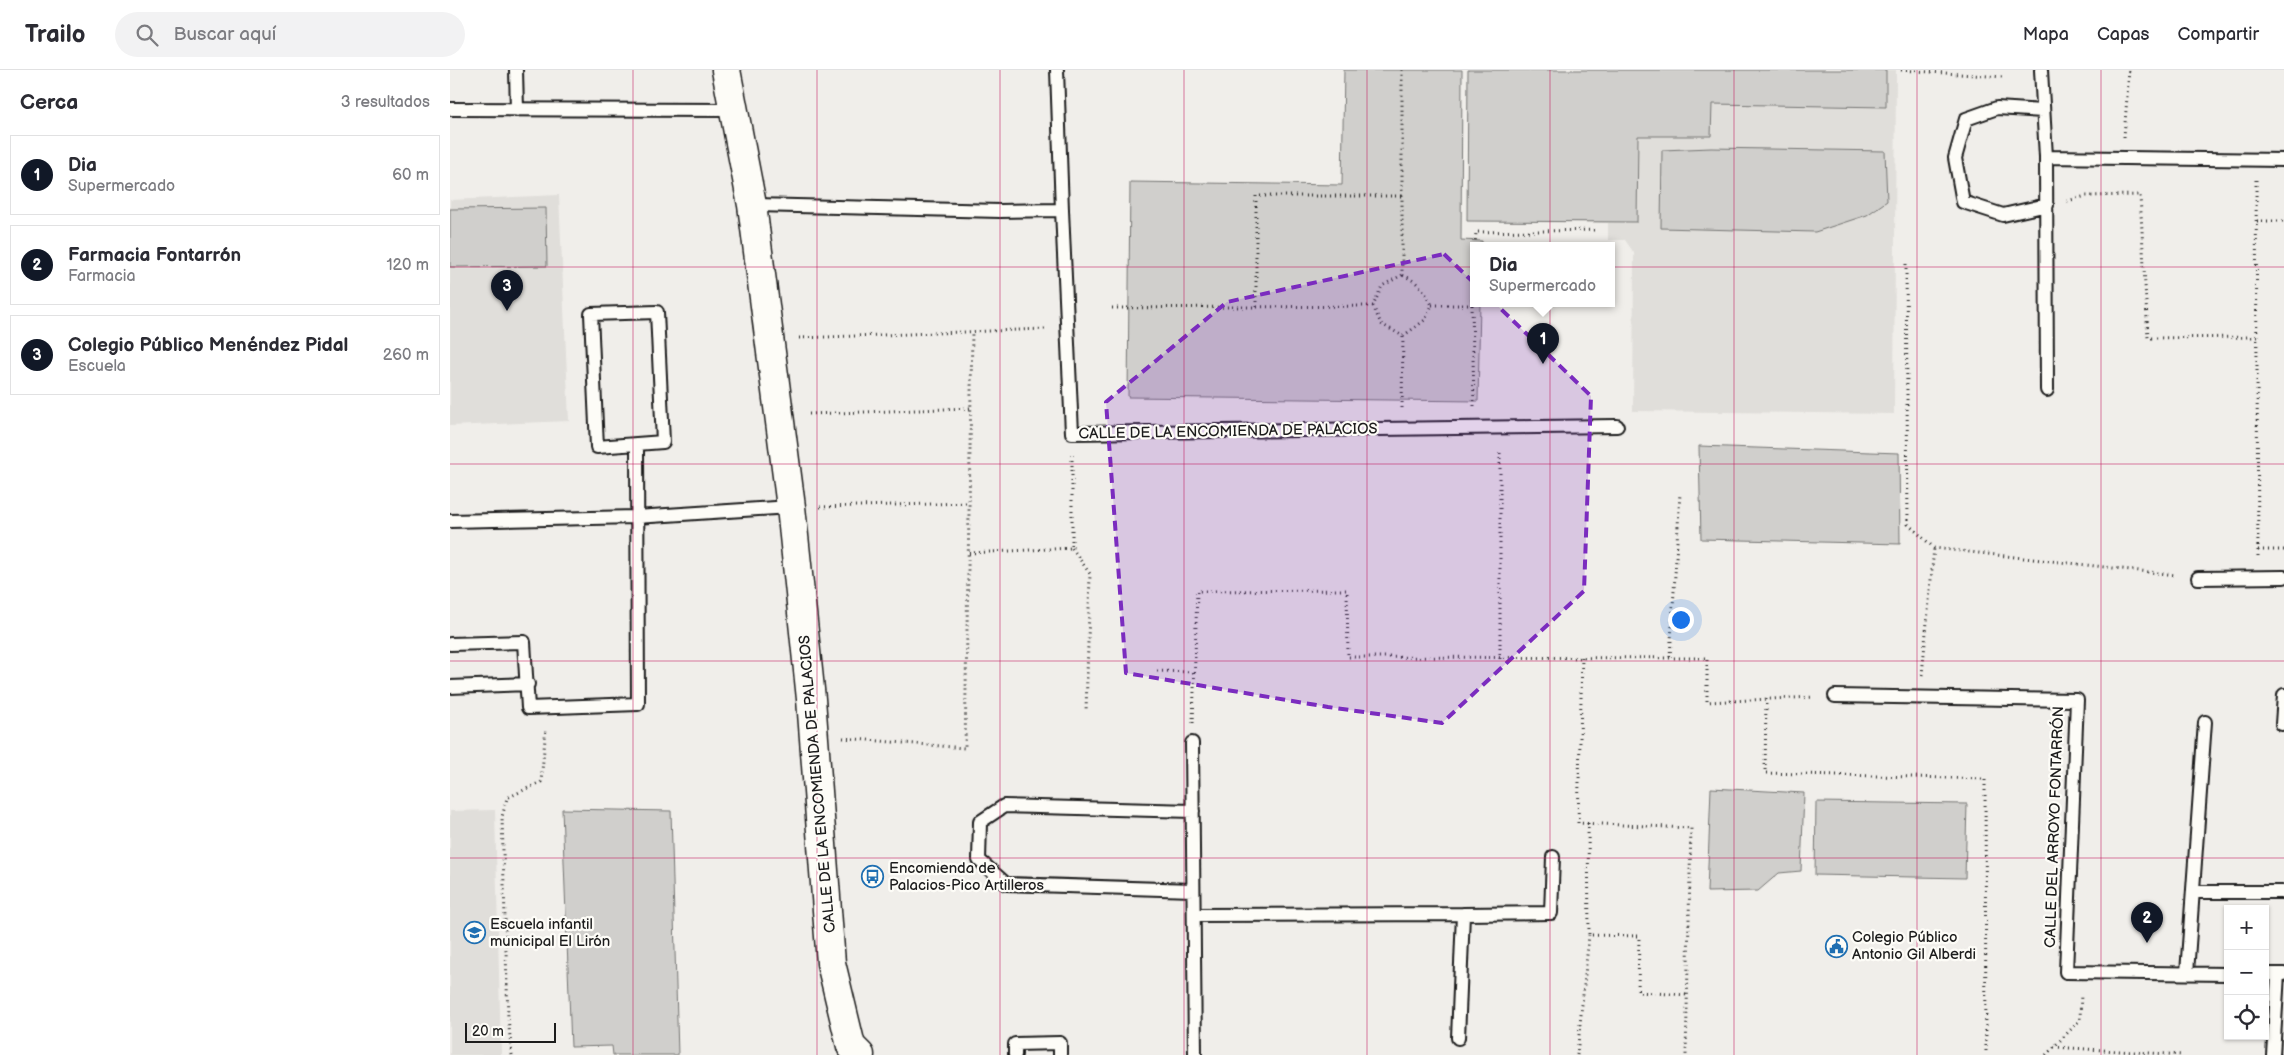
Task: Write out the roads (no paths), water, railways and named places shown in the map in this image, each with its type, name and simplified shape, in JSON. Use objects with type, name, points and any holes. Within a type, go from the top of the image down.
[{"type":"street","name":"CALLE DE LA ENCOMIENDA DE PALACIOS","points":[[726,70],[736,110],[752,205],[791,507],[814,735],[831,963],[851,1046],[860,1055]]},
{"type":"lane","points":[[516,70],[516,110]]},
{"type":"lane","name":"CALLE DE LA ENCOMIENDA DE PALACIOS","points":[[1057,70],[1072,433],[1617,426]]},
{"type":"lane","points":[[2042,70],[2047,205],[2047,390]]},
{"type":"lane","points":[[2044,111],[1997,108],[1966,119],[1955,158],[1963,202],[2003,215],[2047,205]]},
{"type":"lane","points":[[450,109],[736,110]]},
{"type":"lane","points":[[2046,157],[2284,160]]},
{"type":"lane","points":[[752,205],[1000,211],[1062,210]]},
{"type":"lane","points":[[657,312],[664,442],[637,445],[597,447],[591,314],[657,312]]},
{"type":"lane","points":[[450,644],[524,642],[528,708],[638,704],[637,445]]},
{"type":"lane","points":[[450,521],[636,517],[791,507]]},
{"type":"lane","points":[[2198,578],[2284,577]]},
{"type":"lane","points":[[450,687],[528,684]]},
{"type":"lane","points":[[2282,724],[2284,695]]},
{"type":"lane","name":"CALLE DEL ARROYO FONTARRÓN","points":[[1835,696],[2077,700],[2066,972],[2188,973]]},
{"type":"lane","points":[[2204,722],[2188,973],[2224,974]]},
{"type":"lane","points":[[1192,743],[1195,1055]]},
{"type":"lane","points":[[1193,811],[1004,806],[980,822],[979,860],[1006,884],[1194,890]]},
{"type":"lane","points":[[1194,915],[1551,913],[1553,857]]},
{"type":"lane","points":[[2193,892],[2284,892]]},
{"type":"lane","points":[[1458,1038],[1463,914]]},
{"type":"lane","points":[[2273,1055],[2276,974]]},
{"type":"lane","points":[[1015,1055],[1015,1044],[1060,1043],[1060,1055]]},
{"type":"place","name":"Colegio Público Menéndez Pidal","points":[[507,311]]},
{"type":"place","name":"Dia","points":[[1543,364]]},
{"type":"place","name":"Encomienda de Palacios-Pico Artilleros","points":[[873,877]]},
{"type":"place","name":"Escuela infantil municipal El Lirón","points":[[474,933]]},
{"type":"place","name":"Farmacia Fontarrón","points":[[2147,943]]},
{"type":"place","name":"Colegio Público Antonio Gil Alberdi","points":[[1836,946]]}]
